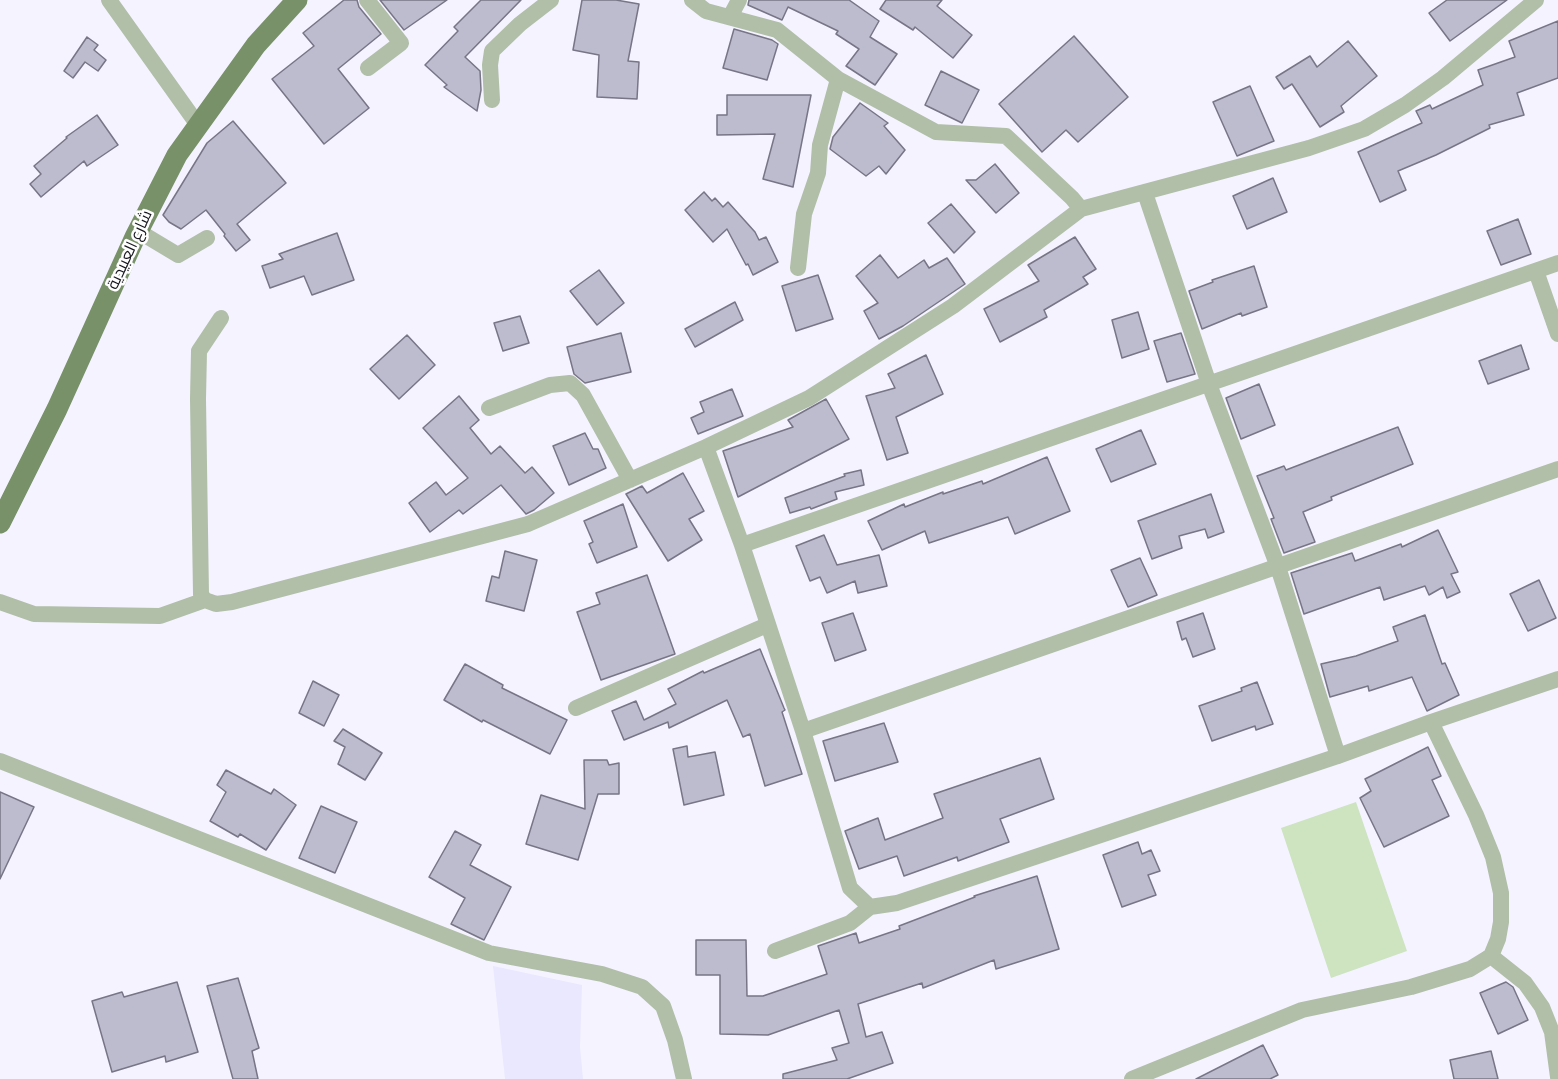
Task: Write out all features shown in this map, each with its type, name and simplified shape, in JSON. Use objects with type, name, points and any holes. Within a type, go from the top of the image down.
[{"type":"main road","name":"شارع العبيدية","points":[[0,523],[57,410],[138,231],[177,155],[256,45],[297,0]]},
{"type":"street","points":[[110,0],[198,125]]},
{"type":"street","points":[[367,0],[401,43],[368,68]]},
{"type":"street","points":[[492,100],[490,65],[492,51],[520,24],[551,0]]},
{"type":"street","points":[[692,0],[706,11],[777,30],[838,79],[936,132],[1006,136],[1081,209]]},
{"type":"street","points":[[730,17],[739,0]]},
{"type":"street","points":[[0,602],[34,614],[160,616],[205,600],[216,603],[232,602],[528,524],[706,447],[808,398],[953,306],[1081,209],[1310,148],[1364,129],[1405,105],[1443,78],[1518,7],[1536,0]]},
{"type":"street","points":[[798,268],[804,214],[818,173],[820,145],[838,79]]},
{"type":"street","points":[[1145,193],[1209,384],[1278,567],[1338,756]]},
{"type":"street","points":[[138,231],[178,255],[207,238]]},
{"type":"street","points":[[742,545],[1558,263]]},
{"type":"street","points":[[1536,271],[1558,334]]},
{"type":"street","points":[[205,600],[201,594],[200,351],[221,318]]},
{"type":"street","points":[[489,408],[550,385],[570,384],[583,395],[630,480]]},
{"type":"street","points":[[706,447],[742,545],[803,730],[850,888],[870,907]]},
{"type":"street","points":[[803,730],[1558,469]]},
{"type":"street","points":[[576,708],[767,625]]},
{"type":"street","points":[[775,951],[850,923],[870,907],[897,903],[1338,756],[1558,679]]},
{"type":"street","points":[[1132,1079],[1302,1010],[1411,987],[1470,969],[1491,956],[1498,939],[1501,922],[1501,893],[1493,856],[1431,722]]},
{"type":"street","points":[[0,761],[489,953],[602,974],[642,987],[663,1006],[675,1040],[684,1079]]},
{"type":"street","points":[[1491,956],[1525,983],[1542,1007],[1552,1032],[1558,1077]]},
{"type":"shaded area","points":[[493,966],[582,985],[580,1047],[583,1079],[505,1079]]},
{"type":"green space","points":[[1356,802],[1407,951],[1331,978],[1281,828]]},
{"type":"building","points":[[344,0],[357,0],[359,7],[381,34],[338,69],[369,108],[324,144],[272,79],[314,46],[303,33]]},
{"type":"building","points":[[380,0],[447,0],[404,30]]},
{"type":"building","points":[[481,0],[521,0],[465,57],[480,71],[481,90],[477,111],[444,87],[447,85],[425,65],[458,31],[454,27]]},
{"type":"building","points":[[582,0],[616,0],[639,4],[628,61],[639,62],[637,99],[597,97],[599,55],[573,50]]},
{"type":"building","points":[[749,0],[849,0],[879,21],[870,37],[897,54],[875,85],[846,66],[859,49],[836,34],[838,31],[788,7],[782,20],[748,5]]},
{"type":"building","points":[[886,0],[942,0],[937,6],[972,35],[953,58],[915,27],[913,30],[880,9]]},
{"type":"building","points":[[1447,0],[1507,0],[1450,41],[1429,13]]},
{"type":"building","points":[[1558,21],[1558,78],[1517,93],[1524,115],[1489,125],[1490,128],[1398,171],[1406,190],[1380,202],[1358,152],[1422,123],[1416,111],[1430,105],[1432,109],[1483,85],[1478,70],[1515,57],[1509,41]]},
{"type":"building","points":[[734,29],[772,40],[778,44],[767,80],[723,68]]},
{"type":"building","points":[[1074,36],[1128,97],[1078,142],[1066,130],[1042,152],[999,104]]},
{"type":"building","points":[[87,37],[98,45],[94,50],[106,60],[98,71],[85,62],[73,78],[64,71]]},
{"type":"building","points":[[1348,41],[1377,76],[1341,106],[1344,112],[1320,127],[1292,84],[1284,89],[1276,77],[1310,56],[1317,67]]},
{"type":"building","points":[[941,71],[979,90],[962,123],[925,105]]},
{"type":"building","points":[[1250,86],[1274,141],[1237,156],[1213,102]]},
{"type":"building","points":[[727,95],[811,95],[793,187],[763,179],[775,134],[717,135],[717,115],[727,115]]},
{"type":"building","points":[[860,103],[888,123],[884,126],[905,150],[886,174],[879,166],[866,176],[830,149],[833,137]]},
{"type":"building","points":[[97,115],[118,145],[87,166],[84,161],[41,197],[30,184],[41,174],[34,166],[66,137]]},
{"type":"building","points":[[233,121],[286,183],[237,224],[250,240],[236,251],[206,210],[181,229],[169,222],[163,215],[207,143]]},
{"type":"building","points":[[995,164],[1019,193],[996,213],[966,180],[976,180]]},
{"type":"building","points":[[1273,178],[1287,212],[1247,229],[1233,196]]},
{"type":"building","points":[[704,192],[712,201],[715,198],[723,207],[728,202],[755,232],[759,240],[766,237],[778,262],[753,275],[727,229],[713,242],[685,210]]},
{"type":"building","points":[[951,204],[975,232],[954,253],[928,223]]},
{"type":"building","points":[[1518,219],[1531,254],[1501,265],[1487,231]]},
{"type":"building","points":[[337,233],[354,280],[312,295],[304,276],[270,288],[262,266],[283,259],[279,254]]},
{"type":"building","points":[[1075,237],[1096,269],[1083,277],[1088,284],[1044,310],[1047,317],[1000,342],[984,309],[1039,281],[1028,265]]},
{"type":"building","points":[[880,255],[898,278],[924,260],[929,268],[947,258],[965,284],[903,326],[879,339],[864,311],[878,303],[856,276]]},
{"type":"building","points":[[1254,266],[1267,307],[1242,316],[1241,313],[1202,329],[1189,291],[1213,282],[1212,280]]},
{"type":"building","points":[[599,270],[624,303],[597,325],[570,291]]},
{"type":"building","points":[[818,275],[833,319],[796,331],[782,286]]},
{"type":"building","points":[[735,302],[743,320],[695,347],[685,329]]},
{"type":"building","points":[[1138,312],[1149,349],[1122,358],[1112,320]]},
{"type":"building","points":[[520,316],[529,343],[503,351],[494,323]]},
{"type":"building","points":[[621,333],[631,372],[585,383],[574,374],[567,347]]},
{"type":"building","points":[[1181,333],[1195,374],[1167,382],[1154,341]]},
{"type":"building","points":[[407,335],[435,365],[399,399],[370,369]]},
{"type":"building","points":[[1521,345],[1529,369],[1488,384],[1479,361]]},
{"type":"building","points":[[926,355],[943,394],[896,417],[908,453],[887,460],[866,396],[895,388],[888,374]]},
{"type":"building","points":[[1259,384],[1275,425],[1241,439],[1226,398]]},
{"type":"building","points":[[732,389],[743,416],[698,434],[691,418],[704,412],[700,402]]},
{"type":"building","points":[[459,396],[479,420],[470,428],[491,454],[500,446],[525,473],[532,467],[554,493],[526,514],[501,485],[463,514],[459,510],[430,532],[409,503],[436,482],[446,495],[468,478],[423,428]]},
{"type":"building","points":[[826,399],[849,439],[738,497],[723,451],[793,427],[788,420]]},
{"type":"building","points":[[1398,427],[1413,464],[1331,497],[1332,500],[1303,512],[1315,542],[1284,553],[1271,519],[1274,518],[1257,476],[1284,466],[1286,470]]},
{"type":"building","points":[[1141,430],[1156,464],[1111,482],[1096,449]]},
{"type":"building","points":[[585,433],[593,449],[598,449],[606,468],[569,485],[553,446]]},
{"type":"building","points":[[1047,457],[1070,511],[1015,534],[1008,517],[929,543],[925,531],[882,550],[868,521],[904,504],[905,507],[943,492],[943,494],[982,481],[983,484]]},
{"type":"building","points":[[861,470],[864,485],[835,492],[837,499],[811,509],[810,507],[790,513],[785,498],[845,476],[844,474]]},
{"type":"building","points":[[683,473],[704,511],[689,519],[702,540],[668,561],[626,494],[642,486],[647,493]]},
{"type":"building","points":[[1211,494],[1224,532],[1208,538],[1205,529],[1179,536],[1182,548],[1152,559],[1138,521]]},
{"type":"building","points":[[623,504],[637,547],[597,563],[589,544],[593,542],[584,521]]},
{"type":"building","points":[[1438,530],[1458,572],[1451,574],[1460,592],[1447,598],[1443,587],[1429,595],[1425,586],[1384,600],[1380,587],[1304,614],[1291,573],[1352,553],[1355,561],[1401,544],[1402,547]]},
{"type":"building","points":[[824,535],[837,565],[879,555],[887,586],[858,593],[855,581],[827,593],[820,577],[810,581],[796,546]]},
{"type":"building","points":[[505,551],[537,560],[524,611],[486,601],[492,576],[499,578]]},
{"type":"building","points":[[1140,558],[1157,595],[1128,607],[1111,570]]},
{"type":"building","points":[[647,575],[675,654],[601,680],[577,612],[600,604],[596,593]]},
{"type":"building","points":[[1539,580],[1556,618],[1528,631],[1510,594]]},
{"type":"building","points":[[853,613],[866,650],[835,661],[822,623]]},
{"type":"building","points":[[1203,613],[1215,649],[1193,657],[1186,638],[1182,640],[1177,622]]},
{"type":"building","points":[[1425,615],[1442,664],[1445,663],[1459,695],[1427,711],[1412,677],[1369,691],[1368,686],[1330,697],[1321,664],[1356,656],[1398,641],[1393,627]]},
{"type":"building","points":[[760,649],[785,710],[782,712],[802,774],[765,786],[750,734],[743,737],[727,700],[669,728],[668,722],[624,740],[612,711],[636,701],[644,720],[676,704],[668,689],[703,671],[704,673]]},
{"type":"building","points":[[465,664],[503,685],[502,688],[567,720],[550,754],[483,720],[482,722],[444,700]]},
{"type":"building","points":[[313,681],[339,695],[324,726],[299,713]]},
{"type":"building","points":[[1257,682],[1273,724],[1256,730],[1255,726],[1212,741],[1199,706],[1242,691],[1241,688]]},
{"type":"building","points":[[884,723],[898,762],[835,781],[823,741]]},
{"type":"building","points":[[343,729],[382,753],[365,780],[338,764],[345,747],[334,741]]},
{"type":"building","points":[[687,746],[688,757],[715,752],[724,795],[684,805],[673,749]]},
{"type":"building","points":[[1428,747],[1441,776],[1432,780],[1449,816],[1384,847],[1360,798],[1371,791],[1365,779]]},
{"type":"building","points":[[1040,758],[1054,799],[1000,819],[1009,842],[958,861],[957,857],[904,876],[897,856],[859,869],[845,831],[878,818],[885,840],[943,818],[934,794]]},
{"type":"building","points":[[584,760],[607,760],[609,765],[619,763],[619,794],[598,794],[578,860],[526,844],[541,795],[585,809]]},
{"type":"building","points":[[226,770],[271,794],[274,789],[296,805],[266,850],[240,834],[238,837],[210,821],[226,792],[217,785]]},
{"type":"building","points":[[0,792],[34,807],[0,879]]},
{"type":"building","points":[[321,806],[357,822],[335,873],[299,858]]},
{"type":"building","points":[[455,831],[481,845],[470,865],[511,887],[484,940],[451,924],[465,898],[429,877]]},
{"type":"building","points":[[1138,842],[1142,854],[1151,850],[1160,871],[1148,875],[1156,895],[1122,907],[1103,855]]},
{"type":"building","points":[[1037,876],[1059,949],[996,969],[994,960],[923,988],[922,983],[858,1004],[866,1037],[882,1032],[893,1063],[847,1079],[783,1079],[783,1074],[837,1060],[832,1048],[849,1043],[839,1010],[768,1035],[720,1034],[720,975],[696,975],[696,940],[746,940],[747,996],[763,996],[827,974],[818,946],[856,933],[859,943],[900,929],[899,926],[974,896]]},
{"type":"building","points":[[238,978],[259,1048],[252,1051],[258,1079],[233,1079],[207,986]]},
{"type":"building","points":[[177,982],[198,1052],[166,1062],[165,1056],[112,1072],[92,1001],[122,992],[124,997]]},
{"type":"building","points":[[1506,982],[1513,987],[1528,1020],[1498,1034],[1480,993]]},
{"type":"building","points":[[1263,1045],[1278,1075],[1270,1079],[1196,1079]]},
{"type":"building","points":[[1491,1051],[1498,1079],[1454,1079],[1450,1060]]}]
